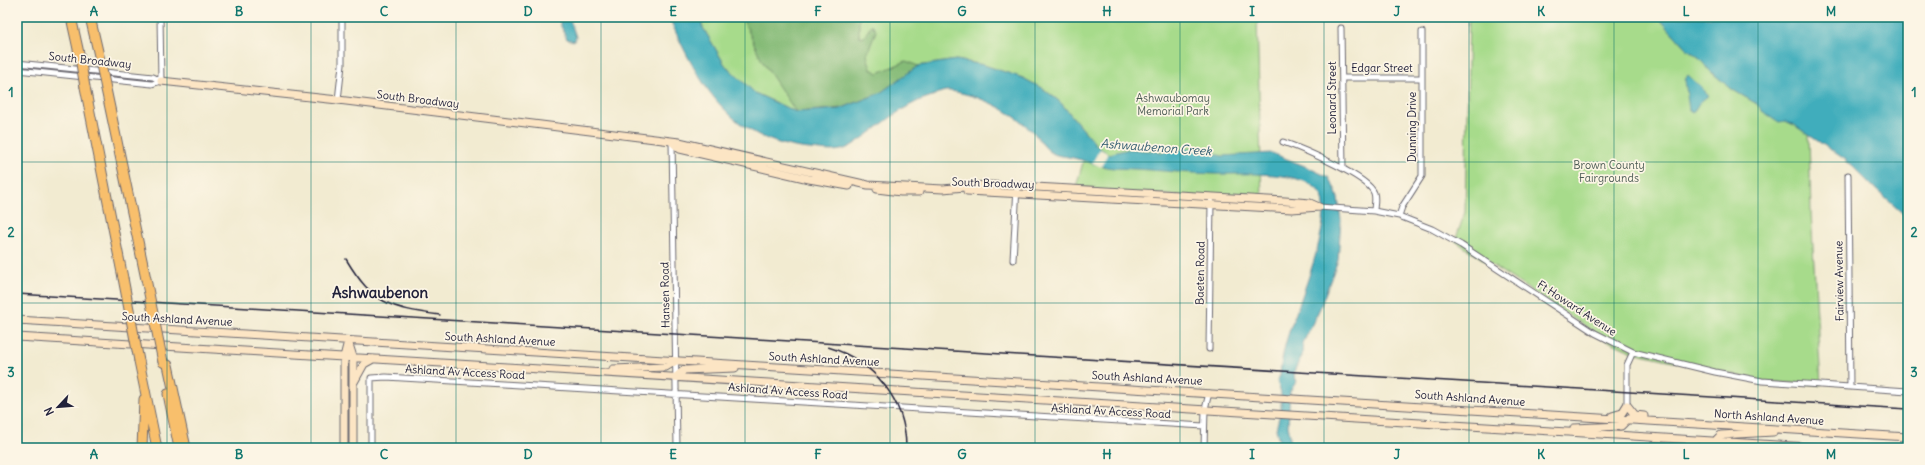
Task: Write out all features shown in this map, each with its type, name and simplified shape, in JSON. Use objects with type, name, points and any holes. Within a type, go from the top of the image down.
[{"type":"highway","points":[[71,17],[157,448]]},
{"type":"highway","points":[[90,17],[146,279],[179,448]]},
{"type":"highway","points":[[163,362],[168,365],[186,448]]},
{"type":"highway","points":[[142,448],[144,384]]},
{"type":"main road","name":"South Broadway","points":[[161,81],[338,100],[672,142],[868,185],[943,189],[986,185],[1017,186],[1303,202],[1315,204],[1319,207]]},
{"type":"main road","name":"South Broadway","points":[[672,142],[680,149],[828,183],[902,192],[974,191],[1016,195],[1292,209],[1319,207]]},
{"type":"main road","name":"South Ashland Avenue","points":[[17,320],[1629,419]]},
{"type":"main road","points":[[17,324],[38,321]]},
{"type":"main road","points":[[17,337],[1562,431],[1626,436],[1715,446],[1734,442],[1827,448]]},
{"type":"main road","points":[[348,341],[353,357],[353,448]]},
{"type":"main road","points":[[344,448],[344,357],[348,341]]},
{"type":"main road","points":[[354,382],[364,364],[373,359]]},
{"type":"main road","points":[[582,371],[666,367],[676,361]]},
{"type":"main road","points":[[676,377],[684,370],[740,368],[751,365]]},
{"type":"main road","points":[[1604,418],[1620,414],[1629,408]]},
{"type":"main road","points":[[1562,431],[1572,428],[1624,425],[1629,419],[1629,408]]},
{"type":"main road","points":[[1629,408],[1642,416],[1743,422],[1745,426]]},
{"type":"main road","name":"North Ashland Avenue","points":[[1629,419],[1908,437]]},
{"type":"main road","points":[[1715,446],[1718,436],[1727,434],[1794,430]]},
{"type":"main road","points":[[1576,432],[1594,438],[1706,444],[1715,446]]},
{"type":"main road","points":[[1725,448],[1734,442]]},
{"type":"street","points":[[160,17],[161,81]]},
{"type":"street","points":[[338,100],[342,65],[342,17]]},
{"type":"street","name":"Leonard Street","points":[[1341,28],[1343,168]]},
{"type":"street","name":"Dunning Drive","points":[[1399,216],[1402,207],[1422,176],[1422,32]]},
{"type":"street","name":"South Broadway","points":[[17,63],[153,77],[161,81]]},
{"type":"street","name":"South Broadway","points":[[17,70],[152,84],[161,81]]},
{"type":"street","name":"Edgar Street","points":[[1342,78],[1422,78]]},
{"type":"street","name":"Hansen Road","points":[[672,142],[677,448]]},
{"type":"street","points":[[1283,142],[1343,168],[1371,188],[1374,193],[1374,211]]},
{"type":"street","name":"Fairview Avenue","points":[[1848,175],[1850,387]]},
{"type":"street","points":[[1013,260],[1017,186]]},
{"type":"street","name":"Baeten Road","points":[[1209,349],[1211,197]]},
{"type":"street","name":"South Broadway","points":[[1319,207],[1374,211]]},
{"type":"street","name":"Ft Howard Avenue","points":[[1374,211],[1399,216],[1432,229],[1461,245],[1595,333],[1633,352],[1716,372],[1762,381],[1908,391]]},
{"type":"street","points":[[1629,408],[1627,365],[1633,352]]},
{"type":"street","name":"Ashland Av Access Road","points":[[371,448],[371,378],[1204,426]]},
{"type":"street","points":[[1204,448],[1205,409],[1209,393]]},
{"type":"green space","name":"Ashwaubomay Memorial Park","points":[[702,17],[1257,17],[1262,200],[1075,190],[1084,159],[1098,147],[1060,102],[1045,90],[1023,78],[984,65],[956,60],[918,66],[880,93],[840,109],[796,112],[755,93],[725,65],[702,26]]},
{"type":"green space","points":[[742,17],[859,17],[859,36],[864,37],[872,24],[876,31],[867,55],[871,69],[878,73],[906,61],[918,66],[880,93],[842,108],[796,112],[762,61]]},
{"type":"green space","name":"Brown County Fairgrounds","points":[[1469,17],[1658,17],[1686,48],[1697,56],[1711,72],[1733,90],[1757,104],[1763,111],[1794,125],[1809,135],[1811,212],[1821,385],[1762,381],[1633,352],[1606,340],[1455,241],[1465,212]]},
{"type":"water","points":[[560,17],[569,17],[576,37],[574,41],[567,39],[560,24]]},
{"type":"water","points":[[669,17],[702,17],[702,26],[725,65],[755,93],[796,112],[840,109],[880,93],[918,66],[956,60],[984,65],[1023,78],[1045,90],[1060,102],[1098,147],[1109,154],[1129,149],[1162,152],[1192,148],[1222,156],[1272,153],[1328,177],[1338,198],[1341,220],[1338,260],[1320,308],[1303,343],[1302,356],[1295,369],[1294,376],[1297,381],[1290,391],[1288,426],[1290,448],[1281,448],[1276,429],[1281,410],[1281,394],[1277,380],[1280,376],[1286,340],[1314,262],[1323,223],[1324,207],[1322,196],[1315,187],[1303,181],[1289,177],[1256,174],[1214,174],[1114,168],[1057,155],[1048,150],[1034,133],[1006,111],[973,96],[950,91],[941,92],[910,105],[851,146],[841,150],[826,151],[782,144],[758,135],[738,122],[720,105],[705,86],[692,64]]},
{"type":"water","points":[[1658,17],[1908,17],[1908,218],[1852,166],[1846,163],[1846,160],[1794,125],[1786,121],[1779,122],[1762,111],[1757,104],[1733,90],[1711,72],[1697,56],[1686,48]]},
{"type":"water","points":[[1688,75],[1709,95],[1699,103],[1693,113],[1689,110],[1685,80]]},
{"type":"pier","points":[[1100,149],[1108,153],[1101,167],[1092,163]]},
{"type":"railway","points":[[346,259],[365,286],[374,295],[384,301],[408,310],[440,315]]},
{"type":"railway","points":[[17,294],[1908,409]]},
{"type":"railway","points":[[828,347],[845,353],[860,362],[873,372],[884,385],[900,414],[905,430],[906,448]]},
{"type":"district","name":"Ashwaubenon","points":[[380,292]]},
{"type":"water label","name":"Ashwaubenon Creek","points":[[1156,147]]}]
